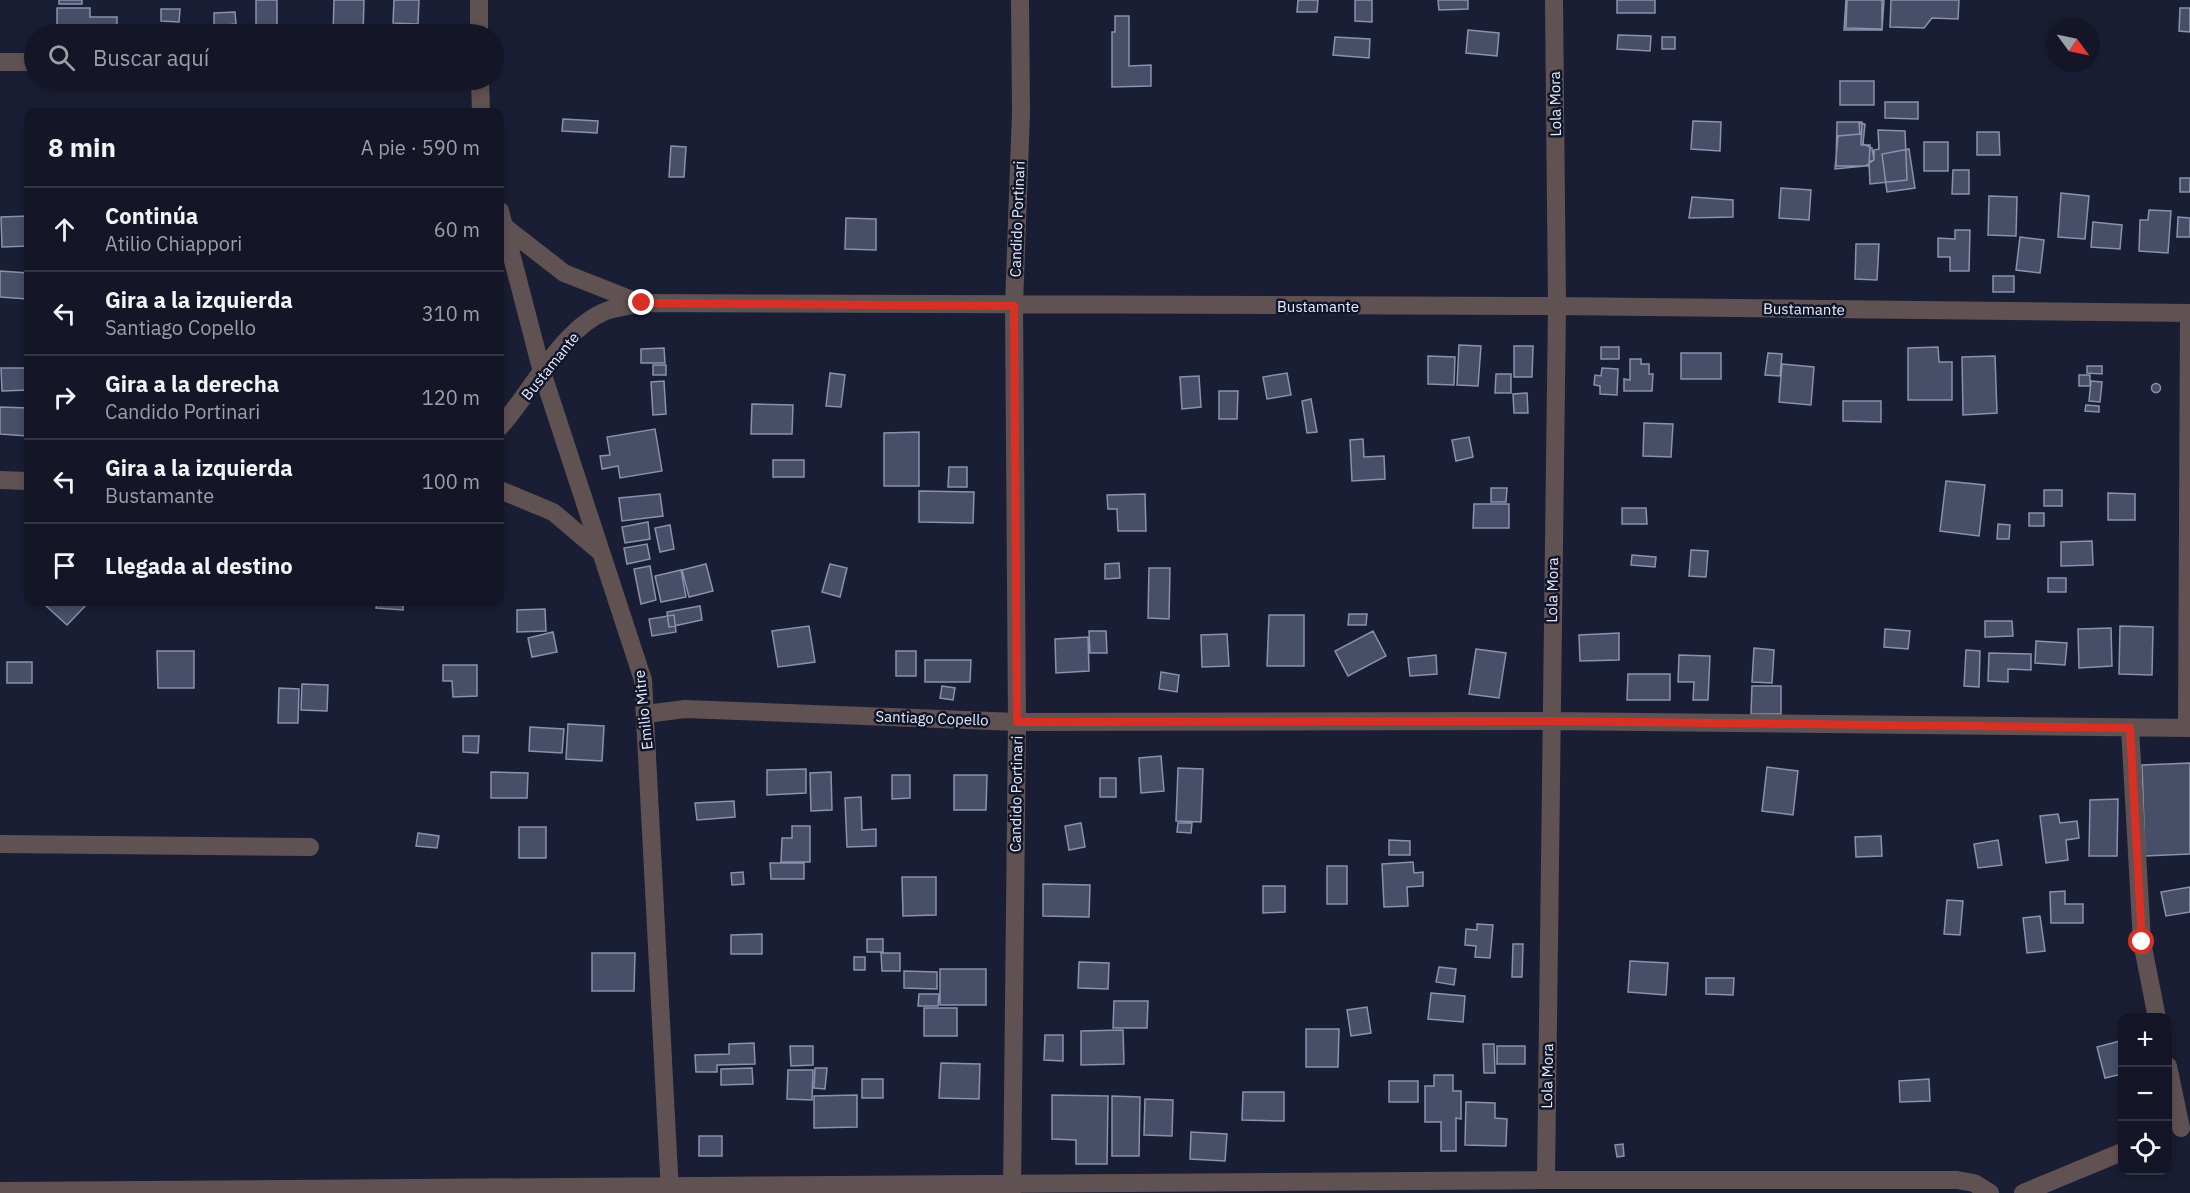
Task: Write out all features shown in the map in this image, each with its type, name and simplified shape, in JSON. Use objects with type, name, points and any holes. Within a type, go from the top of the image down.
[{"type":"street","points":[[479,0],[479,24]]},
{"type":"street","name":"Candido Portinari","points":[[1012,1188],[1017,722],[1014,306],[1021,112],[1020,0]]},
{"type":"street","name":"Lola Mora","points":[[1546,1180],[1557,306],[1554,0]]},
{"type":"street","points":[[0,62],[24,62]]},
{"type":"street","points":[[481,90],[482,108]]},
{"type":"street","points":[[504,221],[564,273],[642,303]]},
{"type":"street","name":"Emilio Mitre","points":[[504,226],[543,372],[640,670],[646,714],[670,1189]]},
{"type":"street","name":"Bustamante","points":[[504,422],[563,346],[582,328],[605,311],[642,303],[1557,306],[2190,313]]},
{"type":"street","points":[[2188,728],[2190,313]]},
{"type":"street","points":[[0,480],[24,481]]},
{"type":"street","points":[[504,492],[553,512],[600,552]]},
{"type":"street","name":"Santiago Copello","points":[[646,714],[685,709],[1017,722],[1550,721],[2188,728]]},
{"type":"street","points":[[2130,728],[2142,942],[2156,1013]]},
{"type":"street","points":[[0,844],[310,847]]},
{"type":"street","points":[[2168,1067],[2179,1129]]},
{"type":"street","points":[[2023,1193],[2118,1154]]},
{"type":"street","points":[[0,1191],[1283,1188],[1546,1180],[1957,1180],[1974,1183],[1990,1193]]},
{"type":"building","points":[[59,0],[82,0],[82,4],[59,4]]},
{"type":"building","points":[[256,0],[277,0],[277,24],[256,24]]},
{"type":"building","points":[[334,0],[364,0],[363,24],[333,24]]},
{"type":"building","points":[[394,0],[419,0],[418,24],[393,23]]},
{"type":"building","points":[[1298,0],[1318,0],[1317,12],[1297,12]]},
{"type":"building","points":[[1355,0],[1372,0],[1372,22],[1355,21]]},
{"type":"building","points":[[1438,0],[1468,0],[1468,9],[1439,10]]},
{"type":"building","points":[[1617,0],[1655,0],[1655,13],[1617,13]]},
{"type":"building","points":[[1846,0],[1884,0],[1882,30],[1844,30]]},
{"type":"building","points":[[1847,0],[1882,0],[1882,29],[1846,28]]},
{"type":"building","points":[[1891,0],[1959,0],[1958,19],[1932,18],[1924,28],[1890,27]]},
{"type":"building","points":[[57,8],[90,8],[90,17],[117,17],[117,24],[57,24]]},
{"type":"building","points":[[2180,8],[2190,8],[2190,32],[2179,31]]},
{"type":"building","points":[[161,9],[180,9],[179,22],[161,21]]},
{"type":"building","points":[[235,12],[236,24],[214,24],[214,13]]},
{"type":"building","points":[[1115,16],[1129,16],[1129,66],[1151,65],[1151,86],[1112,87],[1112,32],[1115,32]]},
{"type":"building","points":[[1468,30],[1499,33],[1497,56],[1466,53]]},
{"type":"building","points":[[1618,35],[1651,36],[1650,51],[1617,49]]},
{"type":"building","points":[[1335,37],[1370,39],[1369,58],[1333,55]]},
{"type":"building","points":[[1662,37],[1675,37],[1675,49],[1662,49]]},
{"type":"building","points":[[1840,81],[1874,81],[1874,105],[1840,105]]},
{"type":"building","points":[[1885,102],[1918,102],[1918,119],[1885,118]]},
{"type":"building","points":[[563,119],[598,121],[597,133],[562,131]]},
{"type":"building","points":[[1693,121],[1721,122],[1720,151],[1691,149]]},
{"type":"building","points":[[1837,122],[1862,122],[1861,145],[1870,145],[1869,166],[1836,166]]},
{"type":"building","points":[[1859,123],[1865,124],[1863,144],[1872,148],[1874,160],[1865,166],[1835,169],[1838,136],[1860,134]]},
{"type":"building","points":[[1878,130],[1905,131],[1907,180],[1870,184],[1869,162],[1874,160],[1874,150],[1879,149]]},
{"type":"building","points":[[1977,132],[1999,132],[2000,155],[1977,155]]},
{"type":"building","points":[[1924,142],[1948,142],[1948,171],[1924,171]]},
{"type":"building","points":[[671,146],[686,147],[684,177],[669,177]]},
{"type":"building","points":[[1909,149],[1915,188],[1887,192],[1882,154]]},
{"type":"building","points":[[1953,170],[1969,170],[1969,194],[1952,194]]},
{"type":"building","points":[[2180,178],[2190,178],[2190,192],[2180,192]]},
{"type":"building","points":[[1781,188],[1811,190],[1809,220],[1779,218]]},
{"type":"building","points":[[2061,193],[2089,196],[2085,239],[2058,237]]},
{"type":"building","points":[[1989,196],[2017,197],[2016,236],[1988,235]]},
{"type":"building","points":[[1692,197],[1733,200],[1733,217],[1689,218]]},
{"type":"building","points":[[2149,210],[2171,211],[2168,253],[2139,251],[2140,220],[2148,220]]},
{"type":"building","points":[[24,216],[24,246],[2,247],[1,217]]},
{"type":"building","points":[[2178,217],[2190,218],[2190,237],[2177,237]]},
{"type":"building","points":[[846,218],[876,219],[876,250],[845,249]]},
{"type":"building","points":[[2093,222],[2122,225],[2120,249],[2091,247]]},
{"type":"building","points":[[1955,230],[1970,230],[1969,271],[1950,271],[1950,257],[1938,257],[1938,238],[1955,239]]},
{"type":"building","points":[[2020,237],[2044,240],[2040,273],[2016,270]]},
{"type":"building","points":[[1856,244],[1879,244],[1877,280],[1855,279]]},
{"type":"building","points":[[0,271],[24,273],[24,299],[0,297]]},
{"type":"building","points":[[1993,276],[2014,276],[2014,292],[1993,292]]},
{"type":"building","points":[[1459,345],[1481,346],[1478,386],[1457,385]]},
{"type":"building","points":[[1514,346],[1533,346],[1532,377],[1514,377]]},
{"type":"building","points":[[1601,347],[1619,347],[1619,359],[1601,359]]},
{"type":"building","points":[[1938,347],[1939,362],[1952,362],[1952,400],[1908,400],[1908,348]]},
{"type":"building","points":[[664,348],[665,363],[641,363],[641,349]]},
{"type":"building","points":[[1681,353],[1721,353],[1721,379],[1681,379]]},
{"type":"building","points":[[1768,353],[1782,354],[1780,376],[1765,375]]},
{"type":"building","points":[[1428,356],[1455,357],[1454,385],[1428,384]]},
{"type":"building","points":[[1995,356],[1997,413],[1963,415],[1962,357]]},
{"type":"building","points":[[1630,359],[1641,359],[1641,364],[1649,364],[1649,374],[1653,374],[1652,391],[1624,391],[1624,379],[1630,380]]},
{"type":"building","points":[[1782,364],[1814,367],[1811,405],[1779,402]]},
{"type":"building","points":[[653,365],[666,365],[666,375],[653,375]]},
{"type":"building","points":[[2087,366],[2102,366],[2102,374],[2087,373]]},
{"type":"building","points":[[1,368],[24,368],[24,390],[2,391]]},
{"type":"building","points":[[1602,368],[1618,369],[1617,395],[1600,394],[1600,386],[1594,385],[1595,375],[1601,376]]},
{"type":"building","points":[[830,373],[845,375],[841,407],[826,406]]},
{"type":"building","points":[[1287,373],[1291,395],[1267,399],[1263,377]]},
{"type":"building","points":[[1496,374],[1511,374],[1511,393],[1495,393]]},
{"type":"building","points":[[2079,375],[2090,375],[2090,386],[2079,386]]},
{"type":"building","points":[[1199,376],[1201,407],[1182,409],[1180,377]]},
{"type":"building","points":[[664,381],[666,414],[653,415],[651,382]]},
{"type":"building","points":[[2091,381],[2102,382],[2100,402],[2089,401]]},
{"type":"building","points":[[2156,384],[2160,388],[2156,392],[2152,388]]},
{"type":"building","points":[[1219,391],[1238,391],[1237,419],[1219,419]]},
{"type":"building","points":[[1527,393],[1528,413],[1514,413],[1513,394]]},
{"type":"building","points":[[1311,399],[1317,432],[1307,433],[1302,401]]},
{"type":"building","points":[[1843,401],[1881,401],[1881,422],[1843,421]]},
{"type":"building","points":[[752,404],[793,405],[792,434],[751,434]]},
{"type":"building","points":[[2086,405],[2099,406],[2099,412],[2085,411]]},
{"type":"building","points":[[0,407],[24,408],[24,436],[0,434]]},
{"type":"building","points":[[1644,423],[1673,424],[1671,457],[1643,456]]},
{"type":"building","points":[[655,429],[662,471],[620,478],[618,466],[602,469],[600,456],[610,455],[607,437]]},
{"type":"building","points":[[919,432],[919,486],[884,486],[884,433]]},
{"type":"building","points":[[1469,437],[1473,457],[1456,461],[1452,440]]},
{"type":"building","points":[[1363,439],[1364,457],[1384,456],[1385,479],[1352,481],[1350,440]]},
{"type":"building","points":[[773,460],[804,460],[804,477],[773,477]]},
{"type":"building","points":[[949,467],[967,467],[967,487],[948,487]]},
{"type":"building","points":[[1946,481],[1985,485],[1979,536],[1940,531]]},
{"type":"building","points":[[1491,488],[1507,488],[1506,502],[1491,502]]},
{"type":"building","points":[[2044,490],[2062,490],[2062,506],[2044,506]]},
{"type":"building","points":[[919,491],[974,492],[973,523],[919,522]]},
{"type":"building","points":[[2108,493],[2135,494],[2135,520],[2108,520]]},
{"type":"building","points":[[660,494],[663,516],[622,521],[619,498]]},
{"type":"building","points":[[1145,494],[1146,531],[1118,531],[1117,509],[1108,509],[1107,495]]},
{"type":"building","points":[[1474,504],[1509,504],[1509,528],[1473,528]]},
{"type":"building","points":[[1622,508],[1646,508],[1647,524],[1622,524]]},
{"type":"building","points":[[2029,513],[2044,513],[2044,526],[2029,526]]},
{"type":"building","points":[[648,522],[650,539],[625,543],[622,527]]},
{"type":"building","points":[[1998,524],[2010,525],[2009,539],[1997,539]]},
{"type":"building","points":[[670,525],[674,549],[660,552],[655,528]]},
{"type":"building","points":[[2092,541],[2093,565],[2061,566],[2061,542]]},
{"type":"building","points":[[647,544],[650,559],[627,564],[624,548]]},
{"type":"building","points":[[1691,550],[1708,551],[1706,577],[1689,576]]},
{"type":"building","points":[[1632,555],[1656,557],[1655,567],[1631,565]]},
{"type":"building","points":[[1119,563],[1120,578],[1105,579],[1105,564]]},
{"type":"building","points":[[706,564],[713,591],[689,597],[682,570]]},
{"type":"building","points":[[830,564],[847,568],[840,597],[822,592]]},
{"type":"building","points":[[650,566],[656,600],[641,604],[634,569]]},
{"type":"building","points":[[1149,568],[1170,568],[1169,619],[1148,618]]},
{"type":"building","points":[[681,570],[686,597],[661,602],[655,576]]},
{"type":"building","points":[[2048,578],[2066,578],[2066,592],[2048,592]]},
{"type":"building","points":[[46,606],[85,606],[67,625]]},
{"type":"building","points":[[376,606],[403,606],[403,610],[376,608]]},
{"type":"building","points":[[700,606],[702,620],[669,627],[667,612]]},
{"type":"building","points":[[545,609],[546,631],[517,632],[517,610]]},
{"type":"building","points":[[1349,614],[1367,614],[1366,625],[1348,625]]},
{"type":"building","points":[[674,615],[676,632],[652,636],[649,619]]},
{"type":"building","points":[[1269,615],[1304,615],[1304,666],[1267,666]]},
{"type":"building","points":[[1985,621],[2012,621],[2013,636],[1985,637]]},
{"type":"building","points":[[809,626],[815,662],[778,667],[772,631]]},
{"type":"building","points":[[2120,626],[2153,627],[2152,675],[2119,674]]},
{"type":"building","points":[[2111,628],[2112,666],[2079,668],[2078,629]]},
{"type":"building","points":[[1885,629],[1910,631],[1908,649],[1884,647]]},
{"type":"building","points":[[1089,631],[1106,631],[1107,653],[1090,653]]},
{"type":"building","points":[[1373,631],[1386,656],[1348,676],[1335,651]]},
{"type":"building","points":[[553,632],[557,652],[532,657],[528,638]]},
{"type":"building","points":[[1619,633],[1619,660],[1580,661],[1579,635]]},
{"type":"building","points":[[1227,634],[1229,666],[1202,667],[1201,635]]},
{"type":"building","points":[[1088,637],[1089,671],[1056,673],[1055,639]]},
{"type":"building","points":[[2036,641],[2067,643],[2065,665],[2035,663]]},
{"type":"building","points":[[1754,648],[1774,650],[1772,683],[1752,682]]},
{"type":"building","points":[[1476,649],[1506,653],[1499,698],[1469,694]]},
{"type":"building","points":[[1966,650],[1980,651],[1979,687],[1964,686]]},
{"type":"building","points":[[157,651],[194,651],[194,688],[158,688]]},
{"type":"building","points":[[896,651],[916,651],[916,676],[896,676]]},
{"type":"building","points":[[1989,653],[2031,654],[2031,670],[2008,669],[2008,682],[1988,681]]},
{"type":"building","points":[[1436,655],[1437,674],[1410,676],[1408,658]]},
{"type":"building","points":[[1679,655],[1710,656],[1708,700],[1693,700],[1694,682],[1678,682]]},
{"type":"building","points":[[925,660],[971,660],[970,682],[925,682]]},
{"type":"building","points":[[7,662],[32,662],[32,683],[7,683]]},
{"type":"building","points":[[443,665],[477,665],[477,696],[453,697],[452,681],[443,681]]},
{"type":"building","points":[[1161,672],[1179,675],[1177,692],[1159,689]]},
{"type":"building","points":[[1628,674],[1670,674],[1670,700],[1627,700]]},
{"type":"building","points":[[302,684],[328,685],[327,711],[301,710]]},
{"type":"building","points":[[942,686],[955,688],[953,700],[940,698]]},
{"type":"building","points":[[1752,686],[1781,686],[1781,714],[1751,714]]},
{"type":"building","points":[[279,688],[299,689],[298,723],[278,723]]},
{"type":"building","points":[[568,724],[604,726],[602,761],[566,759]]},
{"type":"building","points":[[530,727],[564,729],[562,753],[529,751]]},
{"type":"building","points":[[463,736],[479,736],[478,753],[463,752]]},
{"type":"building","points":[[1161,756],[1164,791],[1141,793],[1139,758]]},
{"type":"building","points":[[2190,763],[2190,854],[2145,856],[2142,765]]},
{"type":"building","points":[[1767,767],[1798,771],[1793,815],[1762,811]]},
{"type":"building","points":[[1178,768],[1203,769],[1201,822],[1176,821]]},
{"type":"building","points":[[806,769],[806,793],[767,795],[767,770]]},
{"type":"building","points":[[491,772],[528,773],[527,798],[491,798]]},
{"type":"building","points":[[831,772],[832,810],[811,811],[810,773]]},
{"type":"building","points":[[892,775],[910,775],[910,798],[892,799]]},
{"type":"building","points":[[954,775],[987,775],[986,810],[954,810]]},
{"type":"building","points":[[1100,778],[1116,778],[1116,797],[1100,797]]},
{"type":"building","points":[[861,797],[862,830],[876,829],[876,846],[847,847],[845,798]]},
{"type":"building","points":[[2118,799],[2117,856],[2089,856],[2090,800]]},
{"type":"building","points":[[734,801],[735,817],[697,820],[695,803]]},
{"type":"building","points":[[2058,814],[2060,823],[2077,821],[2079,838],[2066,840],[2068,860],[2046,863],[2040,816]]},
{"type":"building","points":[[1081,823],[1085,847],[1069,850],[1065,826]]},
{"type":"building","points":[[1178,823],[1192,823],[1191,833],[1177,832]]},
{"type":"building","points":[[792,826],[810,826],[810,862],[781,862],[782,838],[792,838]]},
{"type":"building","points":[[519,827],[546,827],[546,858],[519,858]]},
{"type":"building","points":[[418,833],[439,836],[437,848],[416,846]]},
{"type":"building","points":[[1881,836],[1882,856],[1856,857],[1855,837]]},
{"type":"building","points":[[1389,840],[1410,841],[1410,855],[1389,855]]},
{"type":"building","points":[[1998,840],[2002,865],[1978,868],[1974,844]]},
{"type":"building","points":[[1413,862],[1414,873],[1423,872],[1423,886],[1407,887],[1408,906],[1384,907],[1382,864]]},
{"type":"building","points":[[770,863],[804,863],[804,879],[771,879]]},
{"type":"building","points":[[1327,866],[1347,866],[1347,904],[1327,904]]},
{"type":"building","points":[[743,872],[744,884],[732,885],[731,873]]},
{"type":"building","points":[[902,877],[936,877],[936,915],[903,916]]},
{"type":"building","points":[[1043,884],[1090,885],[1089,917],[1043,916]]},
{"type":"building","points":[[1263,886],[1285,886],[1285,912],[1263,913]]},
{"type":"building","points":[[2190,887],[2190,912],[2166,916],[2161,892]]},
{"type":"building","points":[[2065,891],[2065,904],[2083,904],[2083,923],[2051,923],[2050,892]]},
{"type":"building","points":[[1947,900],[1963,901],[1960,935],[1944,934]]},
{"type":"building","points":[[2040,916],[2045,951],[2027,953],[2023,918]]},
{"type":"building","points":[[1477,924],[1493,925],[1490,958],[1475,957],[1476,946],[1465,945],[1466,929],[1477,930]]},
{"type":"building","points":[[762,934],[762,954],[731,954],[731,935]]},
{"type":"building","points":[[867,939],[883,939],[883,952],[867,952]]},
{"type":"building","points":[[1513,944],[1523,944],[1522,977],[1512,977]]},
{"type":"building","points":[[592,953],[635,953],[634,991],[592,991]]},
{"type":"building","points":[[881,953],[900,953],[900,971],[882,971]]},
{"type":"building","points":[[854,957],[865,957],[865,970],[854,970]]},
{"type":"building","points":[[1630,961],[1668,963],[1666,995],[1628,992]]},
{"type":"building","points":[[1079,962],[1109,963],[1108,989],[1078,988]]},
{"type":"building","points":[[1439,967],[1456,969],[1454,985],[1436,982]]},
{"type":"building","points":[[940,969],[986,969],[986,1005],[940,1005]]},
{"type":"building","points":[[904,971],[937,972],[937,989],[904,988]]},
{"type":"building","points":[[1706,978],[1734,978],[1733,995],[1706,994]]},
{"type":"building","points":[[1431,993],[1465,996],[1463,1022],[1428,1019]]},
{"type":"building","points":[[919,994],[939,994],[938,1006],[918,1006]]},
{"type":"building","points":[[1114,1001],[1148,1001],[1147,1028],[1113,1028]]},
{"type":"building","points":[[1367,1007],[1371,1033],[1351,1036],[1347,1010]]},
{"type":"building","points":[[924,1008],[957,1008],[957,1036],[924,1036]]},
{"type":"building","points":[[1306,1029],[1339,1029],[1338,1067],[1306,1067]]},
{"type":"building","points":[[1123,1030],[1124,1064],[1081,1065],[1081,1031]]},
{"type":"building","points":[[1045,1035],[1063,1035],[1063,1061],[1044,1060]]},
{"type":"building","points":[[2118,1042],[2118,1075],[2105,1078],[2097,1047]]},
{"type":"building","points":[[754,1043],[755,1064],[717,1065],[717,1072],[696,1072],[695,1055],[729,1054],[729,1044]]},
{"type":"building","points":[[1483,1044],[1494,1044],[1495,1073],[1484,1073]]},
{"type":"building","points":[[790,1046],[813,1046],[813,1065],[791,1066]]},
{"type":"building","points":[[1497,1046],[1525,1046],[1525,1064],[1497,1064]]},
{"type":"building","points":[[941,1063],[980,1064],[979,1099],[939,1098]]},
{"type":"building","points":[[752,1068],[753,1084],[721,1085],[721,1069]]},
{"type":"building","points":[[815,1068],[827,1068],[825,1089],[814,1088]]},
{"type":"building","points":[[788,1070],[813,1070],[812,1100],[787,1099]]},
{"type":"building","points":[[1434,1075],[1453,1075],[1453,1091],[1461,1091],[1461,1119],[1456,1118],[1456,1151],[1441,1151],[1441,1122],[1425,1122],[1425,1086],[1434,1086]]},
{"type":"building","points":[[862,1079],[883,1079],[883,1098],[862,1098]]},
{"type":"building","points":[[1929,1079],[1930,1101],[1900,1102],[1899,1081]]},
{"type":"building","points":[[1389,1081],[1418,1081],[1418,1102],[1389,1102]]},
{"type":"building","points":[[1243,1092],[1284,1092],[1284,1121],[1242,1120]]},
{"type":"building","points":[[857,1095],[857,1127],[814,1128],[814,1096]]},
{"type":"building","points":[[1052,1095],[1108,1096],[1107,1164],[1076,1164],[1076,1140],[1052,1139]]},
{"type":"building","points":[[1112,1096],[1140,1097],[1139,1156],[1112,1156]]},
{"type":"building","points":[[1145,1099],[1173,1100],[1172,1136],[1144,1135]]},
{"type":"building","points":[[1466,1102],[1495,1103],[1495,1118],[1507,1119],[1506,1146],[1465,1145]]},
{"type":"building","points":[[1191,1132],[1227,1134],[1225,1161],[1190,1159]]},
{"type":"building","points":[[699,1136],[722,1136],[722,1156],[699,1156]]},
{"type":"building","points":[[1623,1144],[1624,1156],[1617,1157],[1615,1145]]},
{"type":"route","points":[[642,303],[1014,306],[1017,722],[1550,721],[2130,728],[2142,942]]}]
